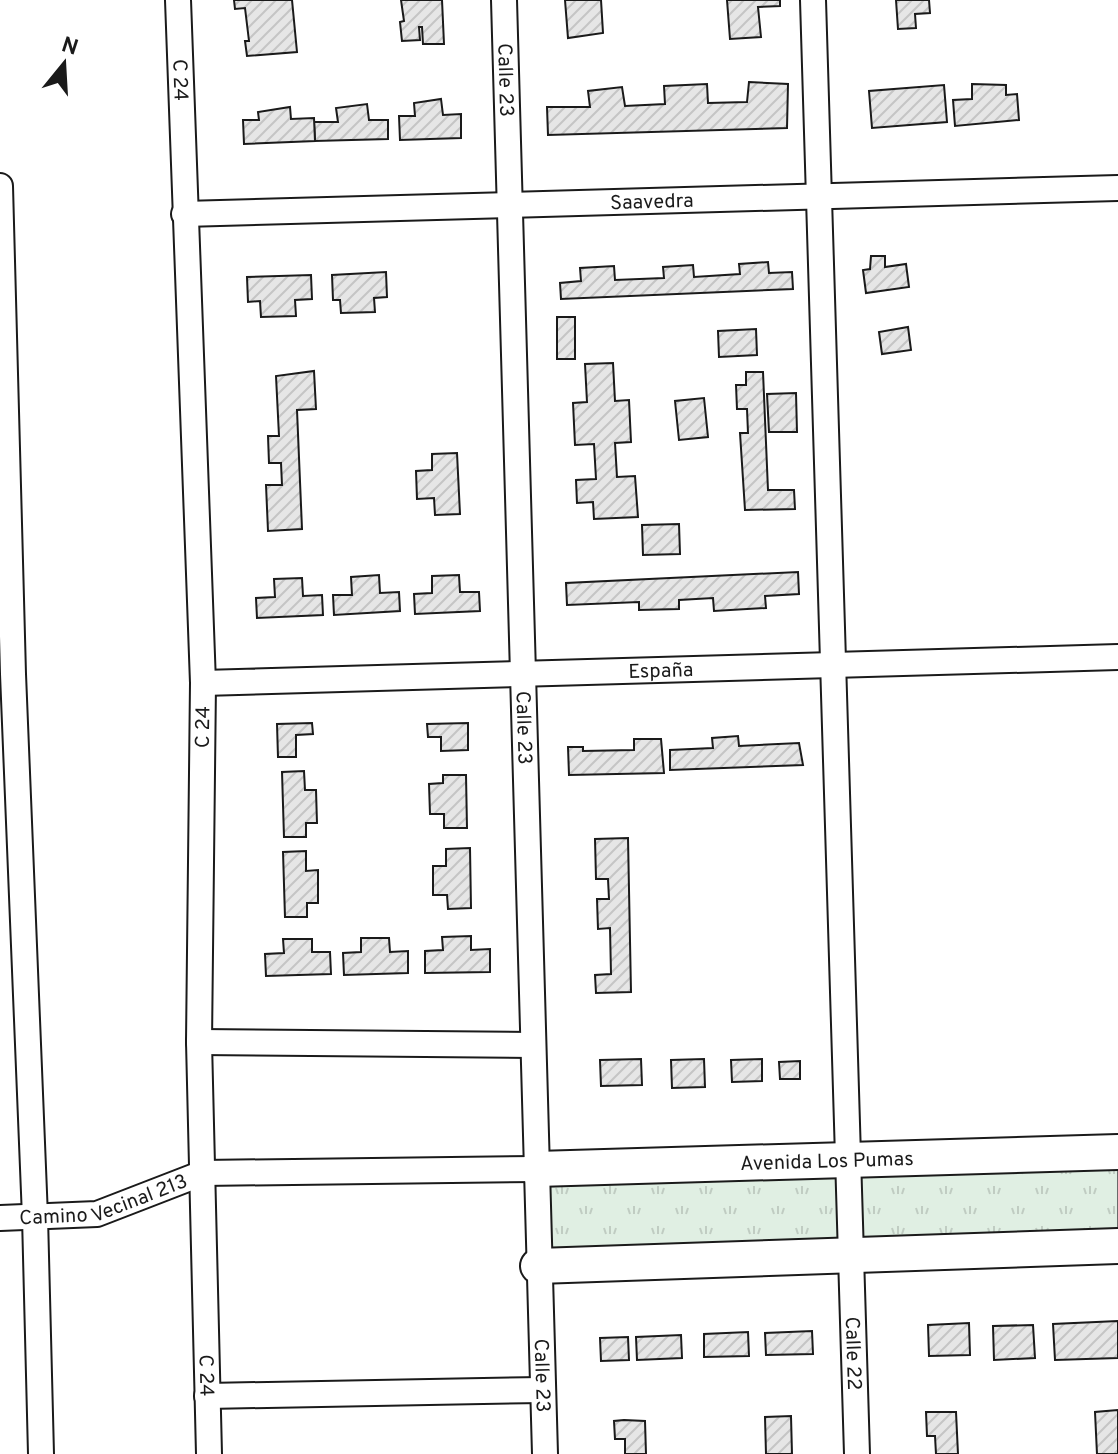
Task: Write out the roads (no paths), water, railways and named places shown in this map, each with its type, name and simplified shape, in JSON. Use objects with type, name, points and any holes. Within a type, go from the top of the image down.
[{"type":"main road","name":"Avenida Los Pumas","points":[[537,1169],[1118,1152]]},
{"type":"main road","points":[[538,1266],[1118,1246]]},
{"type":"street","name":"C 24","points":[[178,0],[203,683],[199,1042],[209,1454]]},
{"type":"street","name":"Calle 23","points":[[504,0],[545,1454]]},
{"type":"street","name":"Calle 22","points":[[813,0],[857,1454]]},
{"type":"street","points":[[0,186],[13,674],[35,1217],[41,1454]]},
{"type":"street","name":"Saavedra","points":[[184,214],[1118,188]]},
{"type":"street","name":"España","points":[[203,683],[1118,657]]},
{"type":"street","points":[[199,1042],[533,1045]]},
{"type":"street","points":[[203,1173],[537,1169]]},
{"type":"street","name":"Camino Vecinal 213","points":[[0,1218],[97,1214],[203,1173]]},
{"type":"street","points":[[207,1396],[542,1390]]}]
